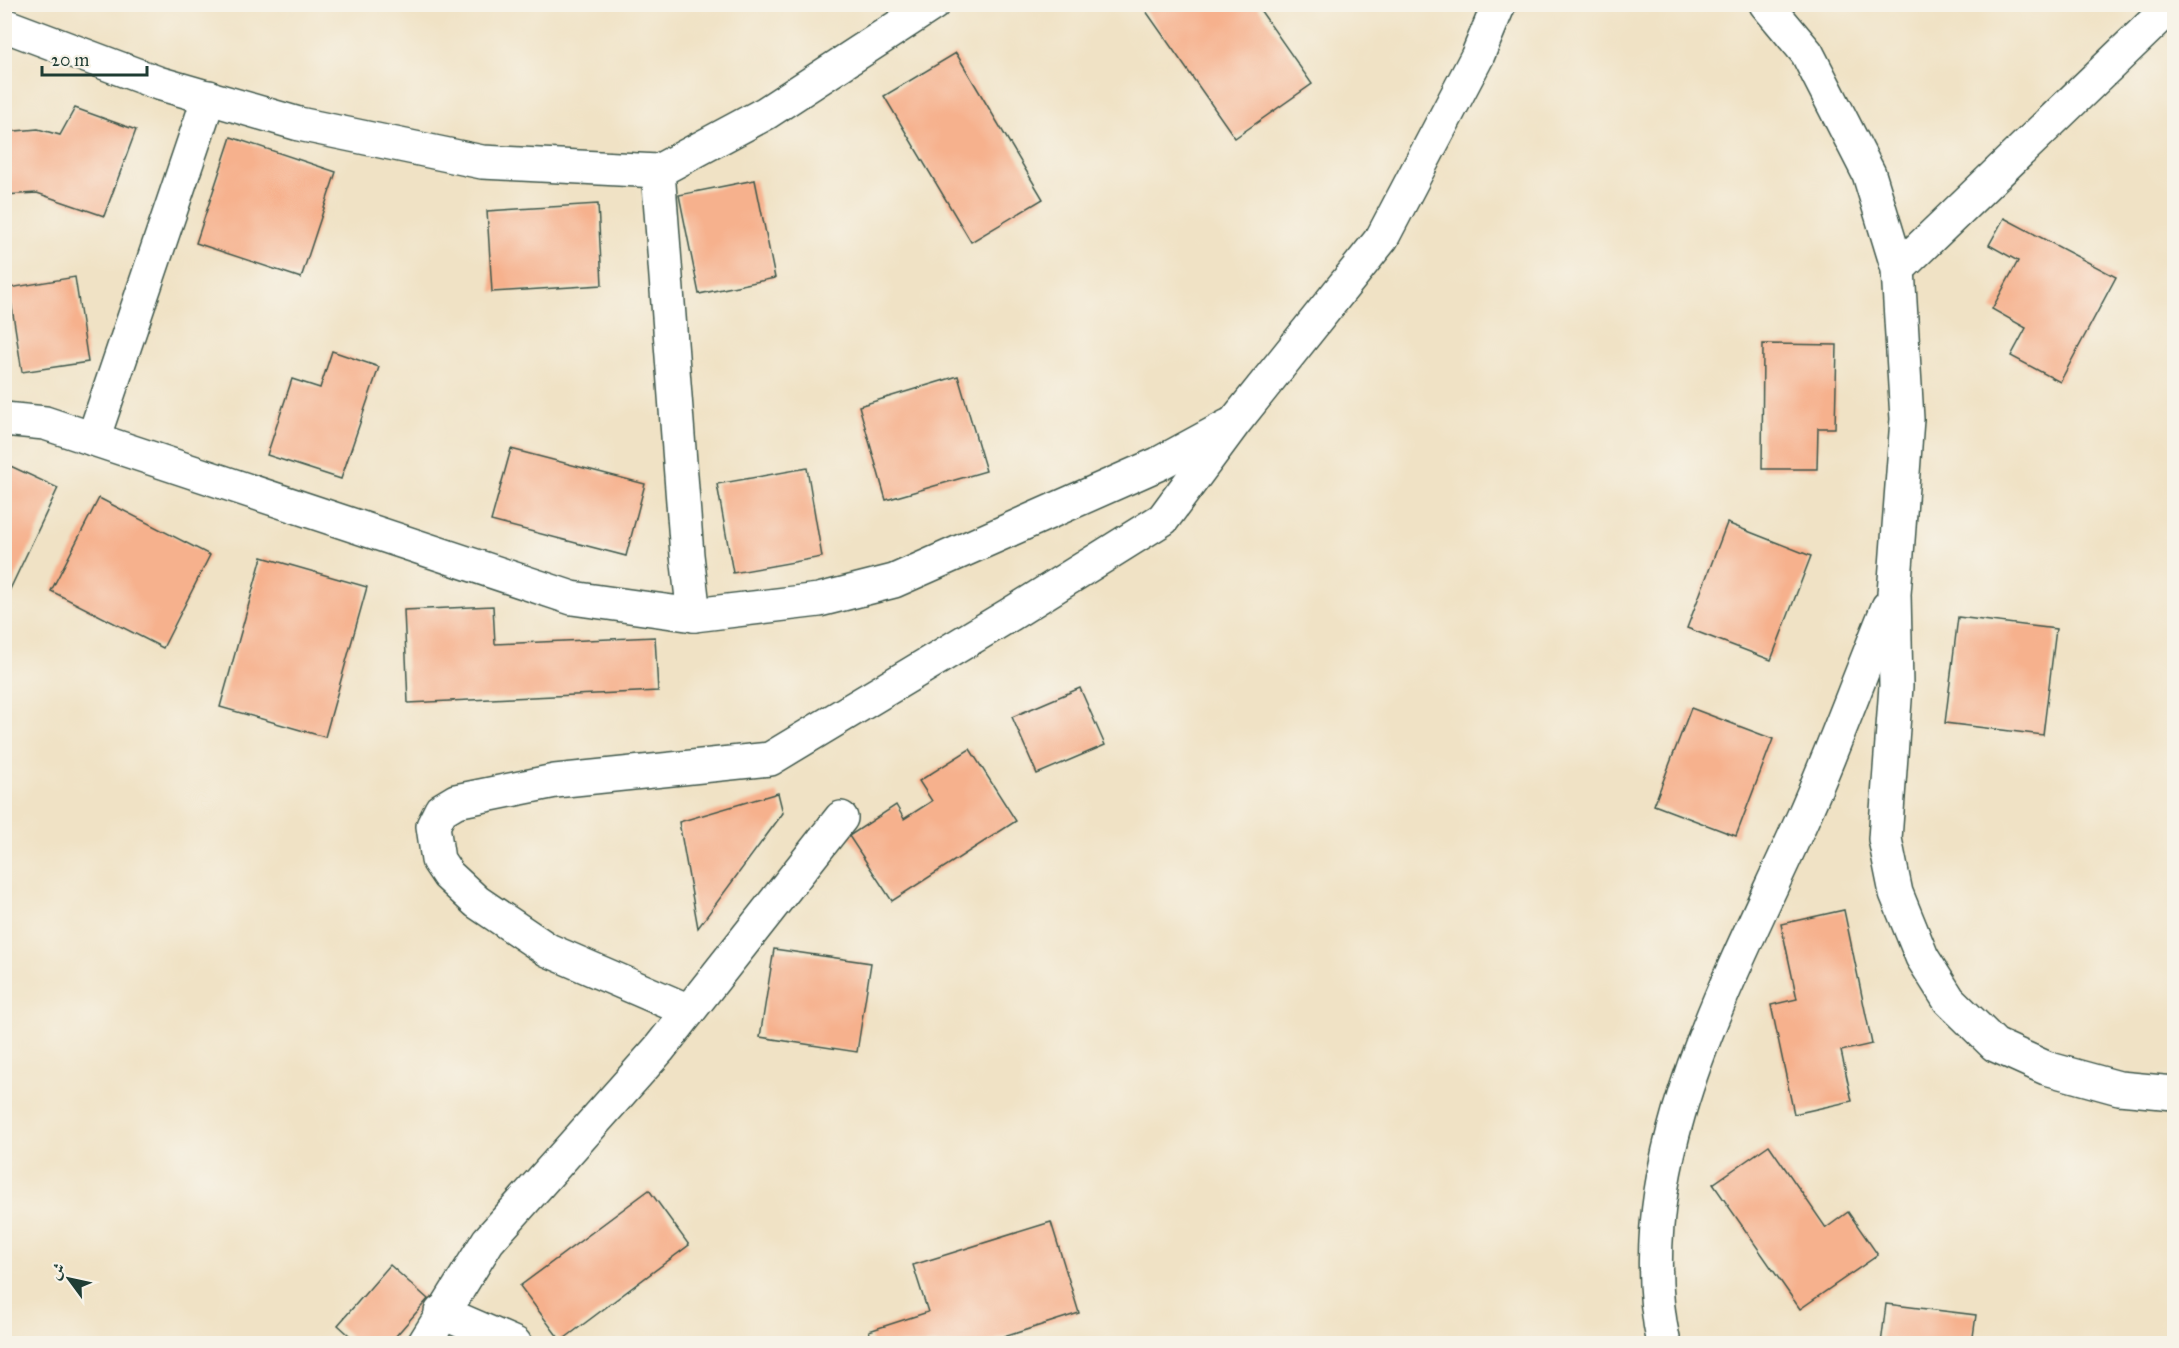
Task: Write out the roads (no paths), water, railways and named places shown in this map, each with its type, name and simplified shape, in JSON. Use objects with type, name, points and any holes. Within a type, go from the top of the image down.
[{"type":"street","points":[[4,25],[158,82],[299,124],[482,162],[658,171],[766,113],[933,4]]},
{"type":"street","points":[[689,1011],[548,950],[477,902],[448,875],[438,860],[433,826],[441,810],[456,801],[555,781],[770,759],[1011,615],[1163,519],[1234,423],[1382,238],[1477,57],[1499,4]]},
{"type":"street","points":[[1766,4],[1807,53],[1869,174],[1898,269],[1907,419],[1893,594],[1896,686],[1885,839],[1896,893],[1922,957],[1949,1000],[1995,1045],[2046,1068],[2119,1088],[2175,1093]]},
{"type":"street","points":[[1898,269],[2174,4]]},
{"type":"street","points":[[93,439],[209,97]]},
{"type":"street","points":[[658,171],[687,555],[694,615]]},
{"type":"street","points":[[4,419],[45,423],[572,598],[694,615],[819,600],[894,581],[1158,464],[1234,423]]},
{"type":"street","points":[[1664,1344],[1658,1315],[1655,1222],[1669,1146],[1696,1063],[1746,937],[1801,821],[1893,594]]},
{"type":"street","points":[[424,1344],[441,1312],[488,1241],[659,1049],[840,818]]},
{"type":"street","points":[[441,1312],[515,1344]]}]
